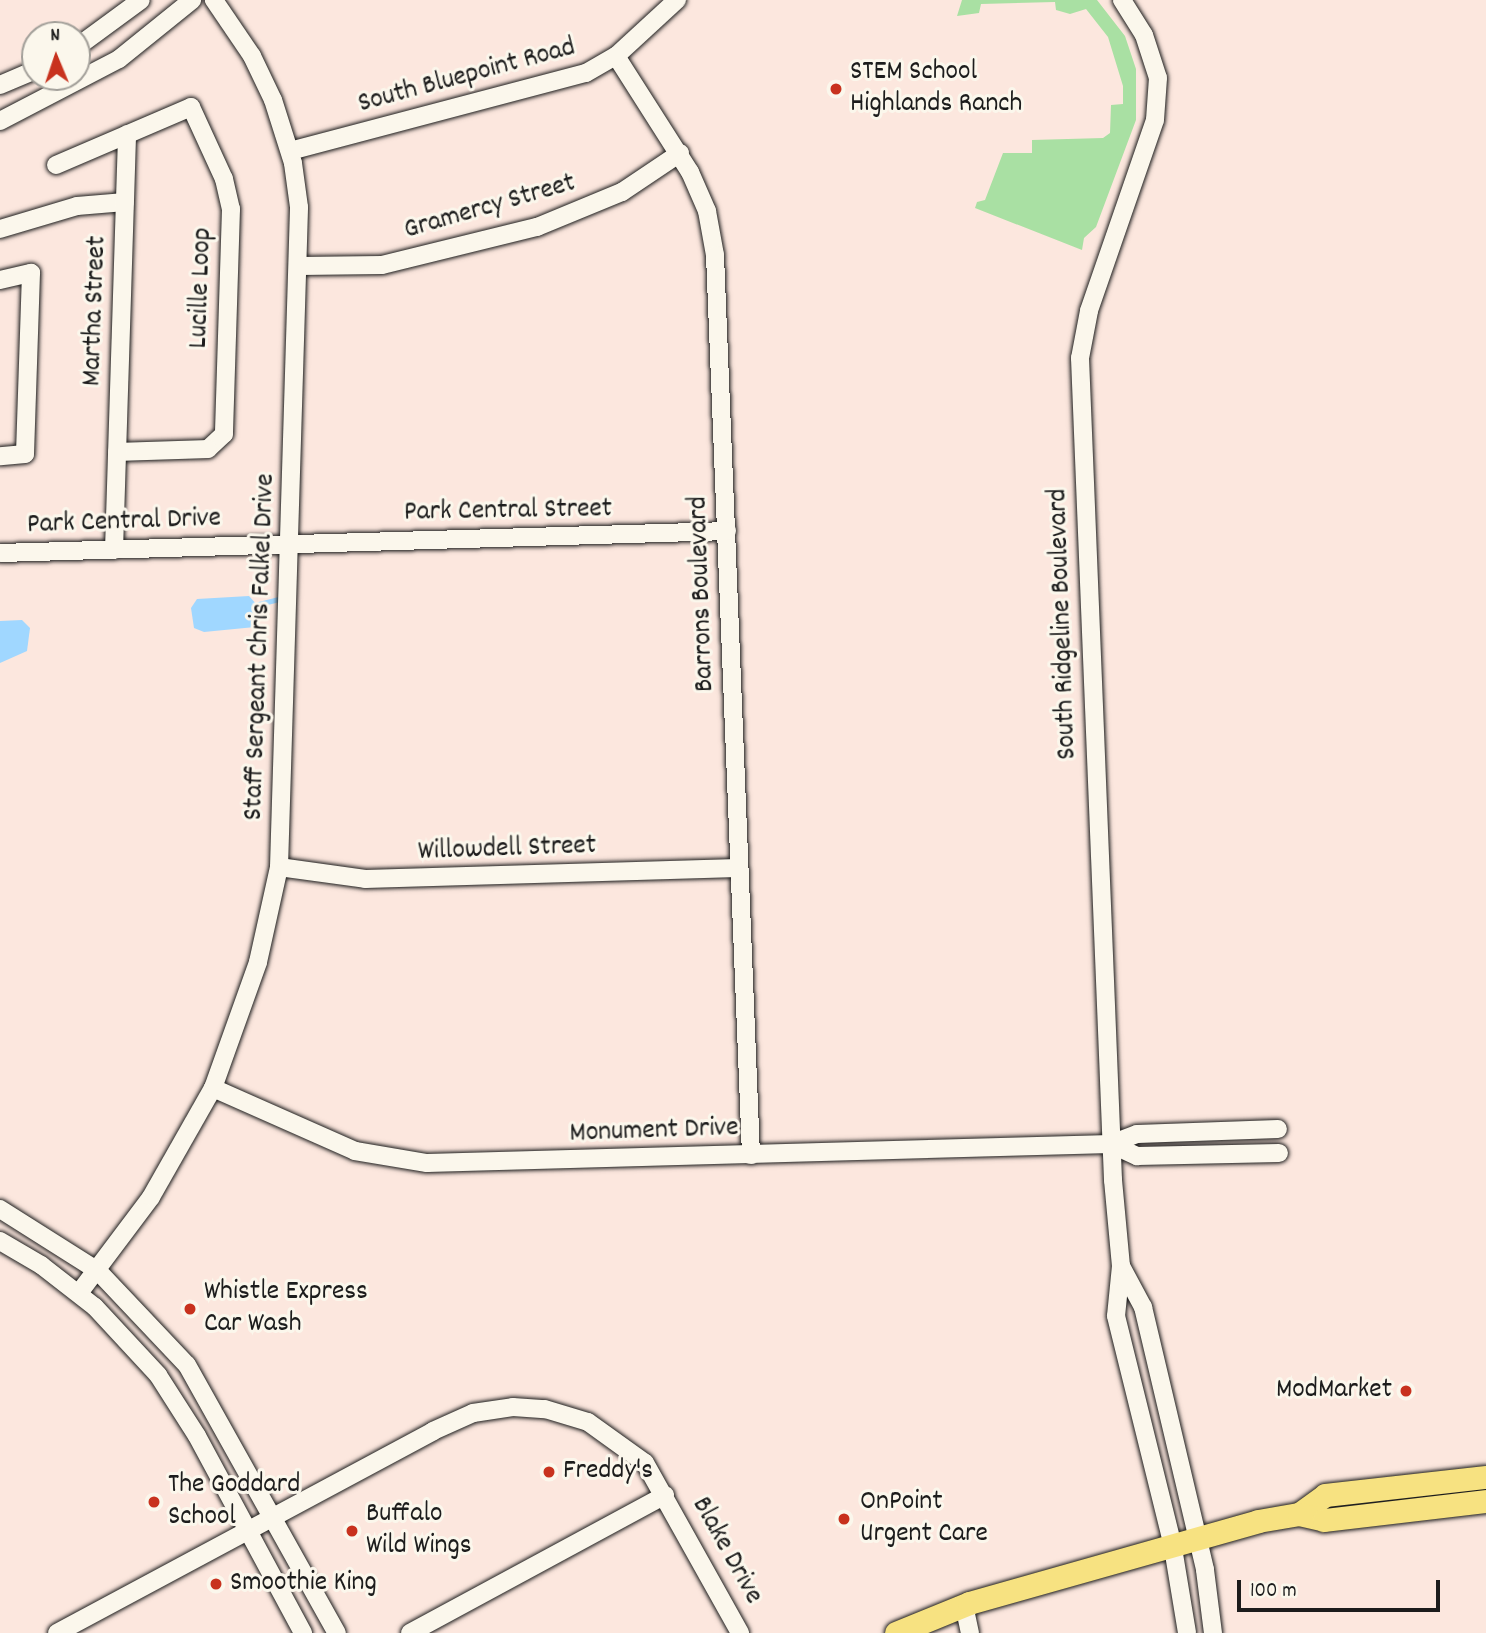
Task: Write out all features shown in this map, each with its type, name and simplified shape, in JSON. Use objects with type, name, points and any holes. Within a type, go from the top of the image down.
[{"type":"main road","points":[[896,1633],[964,1605],[1172,1542],[1299,1514],[1325,1495],[1486,1477]]},
{"type":"main road","points":[[1299,1514],[1324,1520],[1486,1501]]},
{"type":"street","points":[[91,37],[141,0]]},
{"type":"street","points":[[0,121],[43,102],[119,59],[192,0]]},
{"type":"street","name":"Staff Sergeant Chris Falkel Drive","points":[[79,1293],[158,1187],[213,1088],[258,962],[279,867],[300,266],[299,198],[290,151],[259,70],[214,0]]},
{"type":"street","name":"South Bluepoint Road","points":[[290,151],[551,85],[616,56],[677,0]]},
{"type":"street","name":"South Ridgeline Boulevard","points":[[1122,0],[1144,35],[1158,78],[1156,120],[1089,311],[1080,358],[1111,1144],[1121,1266],[1116,1316],[1172,1542],[1187,1633]]},
{"type":"street","name":"Barrons Boulevard","points":[[616,56],[680,153],[704,204],[715,248],[751,1155]]},
{"type":"street","points":[[0,85],[21,76]]},
{"type":"street","name":"Lucille Loop","points":[[56,165],[191,107],[224,179],[231,209],[224,434],[208,449],[117,452]]},
{"type":"street","points":[[125,202],[127,134]]},
{"type":"street","name":"Gramercy Street","points":[[300,266],[382,265],[537,227],[616,195],[680,153]]},
{"type":"street","name":"Martha Street","points":[[0,229],[77,206],[125,202],[114,550]]},
{"type":"street","points":[[0,280],[31,273],[25,454],[0,456]]},
{"type":"street","name":"Park Central Street","points":[[291,544],[727,531]]},
{"type":"street","name":"Park Central Drive","points":[[0,553],[291,544]]},
{"type":"street","name":"Willowdell Street","points":[[279,867],[365,879],[738,869]]},
{"type":"street","name":"Monument Drive","points":[[213,1088],[327,1140],[407,1161],[468,1164],[1111,1144],[1137,1133],[1278,1129]]},
{"type":"street","name":"Monument Drive","points":[[1111,1144],[1137,1156],[1279,1153]]},
{"type":"street","points":[[0,1209],[98,1271],[187,1365],[274,1516],[337,1633]]},
{"type":"street","points":[[0,1241],[79,1293],[126,1337],[165,1385],[303,1633]]},
{"type":"street","name":"South Ridgeline Boulevard","points":[[1121,1266],[1143,1307],[1197,1535],[1213,1633]]},
{"type":"street","name":"Blake Drive","points":[[57,1633],[450,1423],[513,1407],[545,1409],[606,1432],[645,1463],[665,1494],[740,1633]]},
{"type":"street","points":[[410,1633],[665,1494]]},
{"type":"street","points":[[964,1605],[970,1633]]},
{"type":"green space","points":[[962,0],[1097,0],[1125,36],[1136,69],[1136,120],[1096,227],[1084,238],[1082,250],[975,208],[977,202],[985,200],[1003,153],[1032,153],[1032,140],[1103,138],[1110,133],[1111,105],[1123,104],[1123,86],[1108,37],[1086,9],[1070,14],[1056,10],[1055,2],[981,4],[979,13],[957,16]]},
{"type":"water","points":[[249,596],[260,608],[255,627],[204,632],[194,628],[191,608],[197,599]]},
{"type":"water","points":[[22,620],[30,628],[27,651],[0,663],[0,621]]},
{"type":"waterway","points":[[259,604],[279,599]]},
{"type":"place","name":"STEM School Highlands Ranch","points":[[836,89]]},
{"type":"place","name":"Whistle Express Car Wash","points":[[190,1309]]},
{"type":"place","name":"ModMarket","points":[[1406,1391]]},
{"type":"place","name":"Freddy's","points":[[549,1472]]},
{"type":"place","name":"The Goddard School","points":[[154,1502]]},
{"type":"place","name":"OnPoint Urgent Care","points":[[844,1519]]},
{"type":"place","name":"Buffalo Wild Wings","points":[[352,1531]]},
{"type":"place","name":"Smoothie King","points":[[216,1584]]}]
